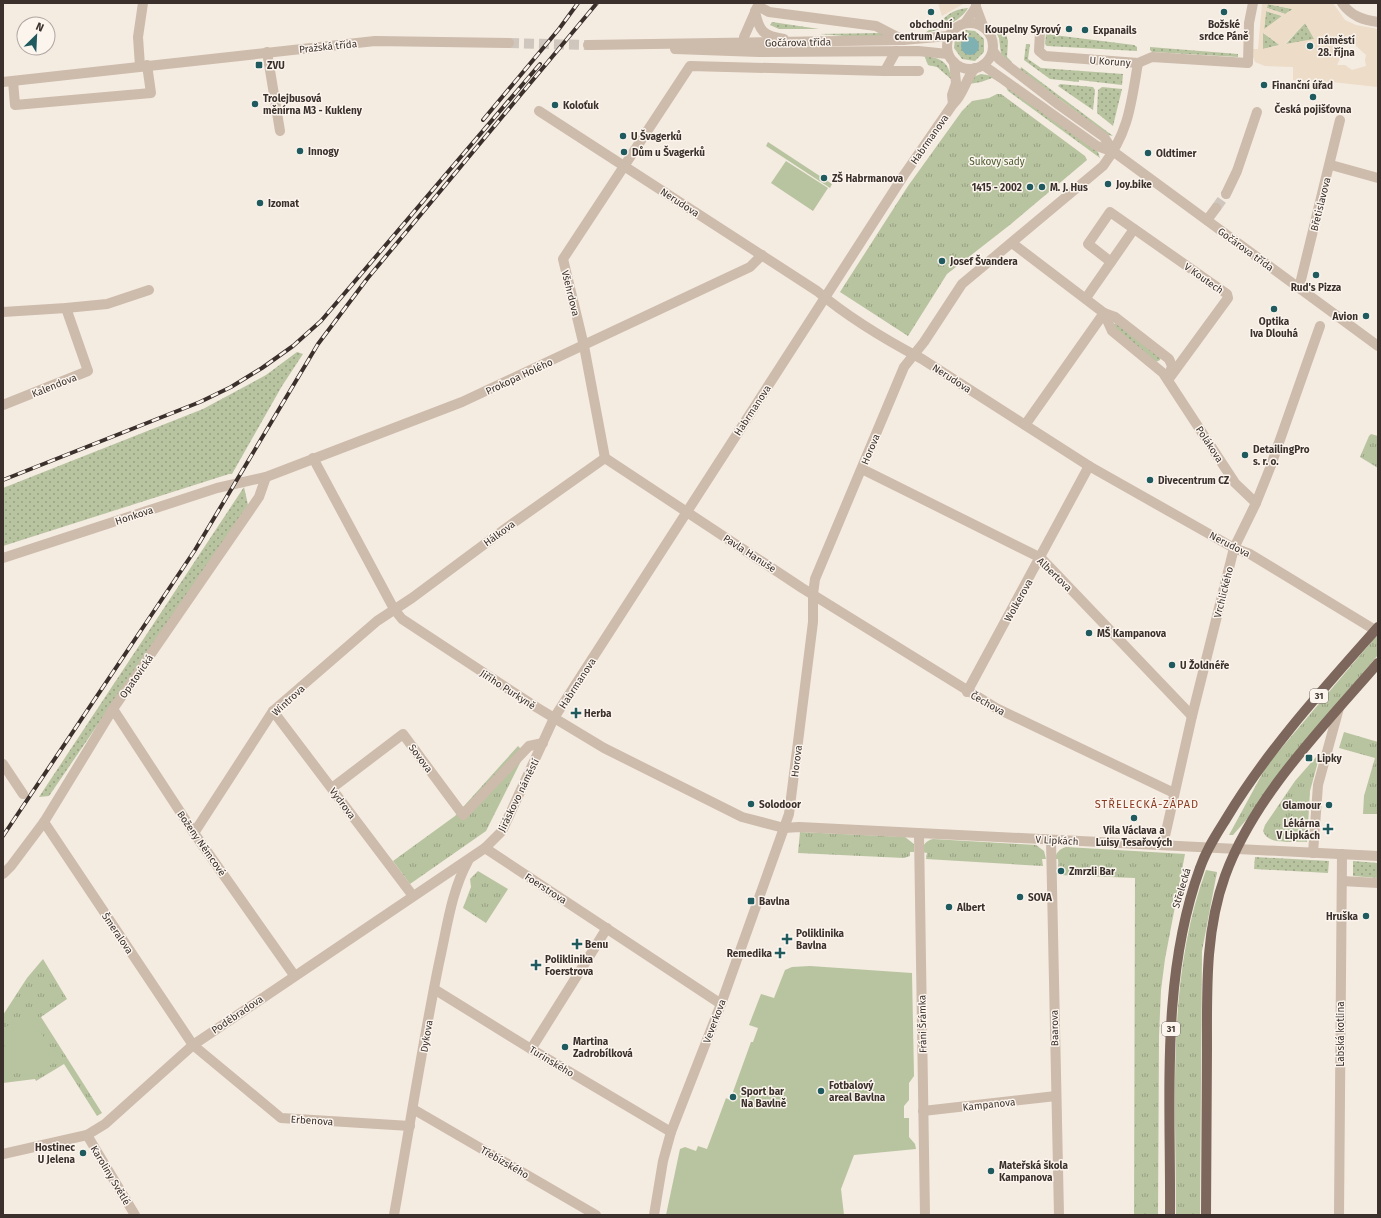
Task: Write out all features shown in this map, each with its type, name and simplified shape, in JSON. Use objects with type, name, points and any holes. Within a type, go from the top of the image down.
[{"type":"main road","name":"Střelecká","points":[[1170,1215],[1171,1019],[1175,974],[1189,900],[1208,848],[1241,793],[1263,762],[1377,628]]},
{"type":"main road","name":"31","points":[[1206,1215],[1207,976],[1212,925],[1224,877],[1236,849],[1268,796],[1290,766],[1378,663]]},
{"type":"street","points":[[143,3],[138,37],[144,66]]},
{"type":"street","name":"U Koruny","points":[[1040,32],[1039,51],[1045,56],[1138,63],[1152,57],[1248,62],[1249,23],[1252,3]]},
{"type":"street","points":[[1342,3],[1348,10],[1358,17],[1378,22]]},
{"type":"street","points":[[965,23],[976,5]]},
{"type":"street","points":[[976,5],[983,26],[991,35],[992,51],[979,67],[964,68],[951,58],[946,45],[948,36],[954,29],[965,23],[971,22],[983,26]]},
{"type":"street","points":[[757,6],[769,12],[876,26],[903,40]]},
{"type":"street","points":[[757,6],[757,23],[765,34],[772,37],[797,42]]},
{"type":"street","points":[[757,6],[746,31],[745,42],[759,52]]},
{"type":"street","name":"Gočárova třída","points":[[588,45],[903,40],[948,36]]},
{"type":"street","name":"Pražská třída","points":[[144,66],[151,93],[15,105],[8,82],[144,66],[267,52],[375,41],[509,43]]},
{"type":"street","name":"Gočárova třída","points":[[647,45],[669,49],[759,52],[896,51],[951,58]]},
{"type":"street","points":[[896,51],[885,70],[919,71]]},
{"type":"street","name":"Gočárova třída","points":[[992,51],[999,59],[1040,91],[1104,137],[1114,152]]},
{"type":"street","points":[[267,52],[280,131]]},
{"type":"street","name":"Habrmanova","points":[[951,58],[956,83],[952,95],[953,104]]},
{"type":"street","points":[[1114,152],[1128,118],[1138,63]]},
{"type":"street","name":"Všehrdova","points":[[605,458],[584,346],[563,259],[690,66],[698,64],[885,70]]},
{"type":"street","name":"Gočárova třída","points":[[979,67],[1097,146],[1114,152],[1378,346]]},
{"type":"street","name":"Habrmanova","points":[[554,718],[904,175],[953,104],[960,98],[969,76],[979,67]]},
{"type":"street","name":"Nerudova","points":[[539,111],[762,255],[902,349],[913,354],[1089,466],[1234,548],[1250,554],[1377,628]]},
{"type":"street","points":[[1226,194],[1237,171],[1257,112]]},
{"type":"street","name":"Břetislavova","points":[[1299,288],[1340,120]]},
{"type":"street","name":"Horova","points":[[784,828],[789,814],[812,630],[815,579],[904,367],[924,342],[962,284],[1102,168],[1114,152]]},
{"type":"street","points":[[1330,165],[1378,178]]},
{"type":"street","points":[[1207,220],[1216,208]]},
{"type":"street","name":"V Koutech","points":[[1111,262],[1088,244],[1110,212],[1227,294],[1228,298],[1168,380]]},
{"type":"street","points":[[1086,298],[1134,229]]},
{"type":"street","points":[[1012,243],[1104,313],[1115,317],[1169,359],[1172,366],[1168,380]]},
{"type":"street","name":"Prokopa Holého","points":[[266,477],[462,402],[750,267],[762,255]]},
{"type":"street","points":[[3,312],[107,304],[149,290]]},
{"type":"street","name":"Kalendova","points":[[3,405],[88,371],[66,308]]},
{"type":"street","points":[[1104,313],[1112,331],[1159,369],[1168,380]]},
{"type":"street","points":[[1025,425],[1104,313]]},
{"type":"street","name":"Vrchlického","points":[[1163,845],[1192,716],[1234,548],[1256,503],[1320,326]]},
{"type":"street","name":"Polákova","points":[[1168,380],[1235,483],[1256,503]]},
{"type":"street","name":"Jiřího Purkyně","points":[[313,458],[394,610],[402,619],[554,718],[604,748],[742,817],[784,828]]},
{"type":"street","points":[[605,458],[686,512]]},
{"type":"street","name":"Hálkova","points":[[394,610],[605,458]]},
{"type":"street","name":"Wolkerova","points":[[967,692],[1041,558],[1089,466]]},
{"type":"street","name":"Albertova","points":[[862,469],[1041,558],[1192,716]]},
{"type":"street","name":"Honkova","points":[[3,558],[217,488],[266,477]]},
{"type":"street","name":"Opatovická","points":[[3,874],[11,866],[44,822],[113,709],[259,497],[266,477]]},
{"type":"street","name":"Pavla Hanuše","points":[[686,512],[813,594]]},
{"type":"street","name":"Čechova","points":[[813,594],[967,692],[996,708],[1174,793]]},
{"type":"street","name":"Wintrova","points":[[194,833],[273,711],[377,621],[394,610]]},
{"type":"street","points":[[1313,853],[1318,785],[1339,708]]},
{"type":"street","name":"Boženy Němcové","points":[[113,709],[194,833],[294,975]]},
{"type":"street","name":"Vydrova","points":[[273,711],[413,896]]},
{"type":"street","name":"Jiráskovo náměstí","points":[[469,859],[485,848],[502,831],[554,718]]},
{"type":"street","name":"Sovova","points":[[332,788],[403,734],[463,815]]},
{"type":"street","name":"Jiráskovo náměstí","points":[[463,815],[529,746],[543,743]]},
{"type":"street","points":[[3,764],[23,794]]},
{"type":"street","name":"Šmeralova","points":[[44,822],[193,1045]]},
{"type":"street","name":"V Lipkách","points":[[784,828],[799,827],[1378,856]]},
{"type":"street","name":"Veverkova","points":[[654,1215],[663,1161],[671,1132],[721,1004],[784,828]]},
{"type":"street","name":"Fráni Šrámka","points":[[919,834],[925,1215]]},
{"type":"street","name":"Baarova","points":[[1051,840],[1059,1215]]},
{"type":"street","name":"Foerstrova","points":[[485,848],[721,1004]]},
{"type":"street","name":"Labská kotlina","points":[[1339,1215],[1342,854]]},
{"type":"street","name":"Poděbradova","points":[[3,1154],[87,1135],[120,1112],[193,1045],[294,975],[469,859]]},
{"type":"street","name":"Dykova","points":[[394,1215],[434,989],[454,894],[459,878],[469,859]]},
{"type":"street","points":[[1342,881],[1378,883]]},
{"type":"street","points":[[532,1049],[607,928]]},
{"type":"street","name":"Turinského","points":[[434,989],[671,1132]]},
{"type":"street","name":"Erbenova","points":[[193,1045],[281,1118],[410,1126]]},
{"type":"street","name":"Kampanova","points":[[923,1111],[1056,1096]]},
{"type":"street","name":"Třebízského","points":[[413,1109],[596,1215]]},
{"type":"street","name":"Karoliny Světlé","points":[[87,1135],[135,1215]]},
{"type":"green space","points":[[1267,4],[1293,9],[1285,14],[1267,8]]},
{"type":"green space","points":[[968,8],[965,13],[949,25],[937,30],[925,33],[929,30],[935,30],[948,14],[957,10]]},
{"type":"green space","points":[[1266,11],[1282,16],[1264,30]]},
{"type":"green space","points":[[772,22],[819,29],[779,29],[770,25]]},
{"type":"green space","points":[[1305,23],[1315,39],[1285,45]]},
{"type":"green space","points":[[993,26],[1005,31],[1008,41],[1007,57],[1012,62],[1012,65],[1001,54],[999,38]]},
{"type":"green space","points":[[966,30],[975,31],[984,39],[984,52],[975,61],[962,59],[954,48],[955,39]]},
{"type":"green space","points":[[882,33],[886,36],[869,38],[819,34]]},
{"type":"green space","points":[[1263,33],[1280,45],[1263,49]]},
{"type":"green space","points":[[1046,34],[1134,45],[1137,47],[1137,51],[1047,46],[1045,44]]},
{"type":"green space","points":[[1026,44],[1030,44],[1028,59],[1041,68],[1123,74],[1122,85],[1079,80],[1079,82],[1050,79],[1024,60]]},
{"type":"green space","points":[[1150,47],[1238,54],[1238,57],[1152,52]]},
{"type":"green space","points":[[924,55],[943,62],[948,69],[952,80],[937,67],[928,65]]},
{"type":"green space","points":[[1021,67],[1113,136],[1108,135],[1020,70]]},
{"type":"green space","points":[[981,74],[993,76],[999,82],[992,78],[969,84],[973,77]]},
{"type":"green space","points":[[1060,84],[1093,87],[1095,90],[1093,110],[1058,86]]},
{"type":"green space","points":[[1008,86],[1098,152],[1100,158],[1008,91],[1006,87]]},
{"type":"green space","points":[[1102,87],[1122,89],[1113,126],[1097,113],[1098,90]]},
{"type":"green space","name":"Sukovy sady","points":[[997,94],[1001,94],[1085,156],[1087,160],[1011,224],[947,274],[908,336],[840,292],[908,186],[962,111],[972,101],[989,98]]},
{"type":"green space","points":[[768,142],[832,184],[830,188],[766,146]]},
{"type":"green space","points":[[786,161],[828,188],[813,211],[771,183]]},
{"type":"green space","points":[[1118,322],[1161,356],[1160,360],[1156,362],[1113,328],[1114,324]]},
{"type":"green space","points":[[297,352],[303,354],[282,386],[232,474],[3,546],[3,488],[203,409],[266,375]]},
{"type":"green space","points":[[1371,434],[1378,436],[1378,468],[1360,457]]},
{"type":"green space","points":[[244,487],[248,505],[49,796],[39,797]]},
{"type":"green space","points":[[1378,634],[1378,655],[1281,770],[1248,818],[1233,835],[1229,835],[1267,765]]},
{"type":"green space","points":[[1344,732],[1378,742],[1378,814],[1363,814],[1364,796],[1375,758],[1339,748]]},
{"type":"green space","points":[[518,746],[525,753],[486,831],[410,884],[393,861],[455,816]]},
{"type":"green space","points":[[1316,757],[1319,758],[1310,791],[1307,842],[1282,842],[1270,839],[1263,831],[1265,825],[1295,781]]},
{"type":"green space","points":[[800,832],[905,837],[914,844],[914,852],[910,852],[910,856],[904,858],[798,853]]},
{"type":"green space","points":[[933,839],[1036,845],[1044,851],[1046,859],[1042,859],[1043,866],[926,859],[927,853],[922,852],[923,847],[926,842]]},
{"type":"green space","points":[[1066,847],[1185,854],[1165,959],[1161,990],[1159,1036],[1158,1215],[1134,1215],[1135,878],[1059,875],[1058,859],[1055,859],[1056,854]]},
{"type":"green space","points":[[1255,857],[1329,861],[1328,873],[1254,869]]},
{"type":"green space","points":[[1353,861],[1378,863],[1378,878],[1353,876]]},
{"type":"green space","points":[[1206,870],[1217,872],[1202,951],[1200,1215],[1176,1215],[1175,1085],[1179,997],[1184,954],[1193,911]]},
{"type":"green space","points":[[478,871],[508,889],[486,923],[463,908],[471,887],[470,879]]},
{"type":"green space","points":[[43,959],[67,999],[41,1017],[102,1113],[97,1116],[64,1064],[36,1081],[35,1079],[3,1083],[3,1015],[27,978]]},
{"type":"green space","name":"Fotbalový areal Bavlna","points":[[810,966],[912,973],[914,1076],[909,1083],[909,1100],[904,1106],[904,1118],[909,1118],[909,1137],[915,1144],[916,1149],[854,1155],[841,1189],[844,1215],[666,1215],[680,1149],[685,1147],[696,1151],[698,1146],[707,1149],[726,1098],[730,1100],[751,1042],[753,1042],[758,1028],[749,1025],[761,994],[774,998],[785,970],[792,967]]},
{"type":"green space","points":[[27,1012],[59,1060],[27,1079],[3,1043],[3,1029]]},
{"type":"green space","points":[[3,1044],[20,1070],[3,1081]]},
{"type":"shaded area","points":[[938,3],[965,3],[942,16]]},
{"type":"shaded area","name":"náměstí 28. října","points":[[1260,3],[1333,3],[1345,20],[1356,25],[1378,29],[1378,87],[1332,82],[1293,80],[1293,67],[1265,66],[1255,62],[1250,49],[1258,49],[1262,4]],"holes":[[[1268,4],[1292,10],[1285,14],[1267,8]],[[1266,11],[1282,16],[1264,29]],[[1305,23],[1314,39],[1285,44]],[[1263,33],[1264,33],[1279,45],[1263,49]],[[1349,37],[1353,43],[1366,55],[1366,66],[1352,70],[1345,65],[1337,65],[1340,59],[1340,51]]]},
{"type":"water","points":[[970,37],[976,40],[979,46],[976,52],[970,55],[964,52],[961,46],[964,40]]},
{"type":"tunnel","points":[[509,43],[588,45]]},
{"type":"tunnel","points":[[1216,208],[1226,194]]},
{"type":"railway","points":[[483,120],[559,29],[578,3]]},
{"type":"railway","points":[[3,836],[195,550],[318,344],[367,279],[597,3]]},
{"type":"railway","points":[[3,480],[200,402],[231,387],[262,368],[293,346],[321,321],[540,64]]},
{"type":"place","name":"obchodní centrum Aupark","points":[[931,12]]},
{"type":"place","name":"Božské srdce Páně","points":[[1224,12]]},
{"type":"place","name":"Koupelny Syrový","points":[[1069,29]]},
{"type":"place","name":"Expanails","points":[[1085,30]]},
{"type":"place","name":"náměstí 28. října","points":[[1310,46]]},
{"type":"place","name":"ZVU","points":[[259,65]]},
{"type":"place","name":"Finanční úřad","points":[[1264,85]]},
{"type":"place","name":"Česká pojišťovna","points":[[1313,97]]},
{"type":"place","name":"Trolejbusová měnírna M3 - Kukleny","points":[[255,104]]},
{"type":"place","name":"Koloťuk","points":[[555,105]]},
{"type":"place","name":"U Švagerků","points":[[623,136]]},
{"type":"place","name":"Innogy","points":[[300,151]]},
{"type":"place","name":"Dům u Švagerků","points":[[624,152]]},
{"type":"place","name":"Oldtimer","points":[[1148,153]]},
{"type":"place","name":"ZŠ Habrmanova","points":[[824,178]]},
{"type":"place","name":"Joy.bike","points":[[1108,184]]},
{"type":"place","name":"1415 - 2002","points":[[1030,187]]},
{"type":"place","name":"M. J. Hus","points":[[1042,187]]},
{"type":"place","name":"Izomat","points":[[260,203]]},
{"type":"place","name":"Josef Švandera","points":[[942,261]]},
{"type":"place","name":"Rud's Pizza","points":[[1316,275]]},
{"type":"place","name":"Optika Iva Dlouhá","points":[[1274,309]]},
{"type":"place","name":"Avion","points":[[1366,316]]},
{"type":"place","name":"DetailingPro s. r. o.","points":[[1245,455]]},
{"type":"place","name":"Divecentrum CZ","points":[[1150,480]]},
{"type":"place","name":"MŠ Kampanova","points":[[1089,633]]},
{"type":"place","name":"U Žoldnéře","points":[[1172,665]]},
{"type":"place","name":"Herba","points":[[576,713]]},
{"type":"place","name":"Lipky","points":[[1309,758]]},
{"type":"place","name":"Solodoor","points":[[751,804]]},
{"type":"place","name":"Glamour","points":[[1329,805]]},
{"type":"place","name":"Vila Václava a Luisy Tesařových","points":[[1134,818]]},
{"type":"place","name":"Lékárna V Lipkách","points":[[1328,829]]},
{"type":"place","name":"Zmrzli Bar","points":[[1061,871]]},
{"type":"place","name":"SOVA","points":[[1020,897]]},
{"type":"place","name":"Bavlna","points":[[751,901]]},
{"type":"place","name":"Albert","points":[[949,907]]},
{"type":"place","name":"Hruška","points":[[1366,916]]},
{"type":"place","name":"Poliklinika Bavlna","points":[[787,939]]},
{"type":"place","name":"Benu","points":[[577,944]]},
{"type":"place","name":"Remedika","points":[[780,953]]},
{"type":"place","name":"Poliklinika Foerstrova","points":[[536,965]]},
{"type":"place","name":"Martina Zadrobílková","points":[[565,1047]]},
{"type":"place","name":"Fotbalový areal Bavlna","points":[[821,1091]]},
{"type":"place","name":"Sport bar Na Bavlně","points":[[733,1097]]},
{"type":"place","name":"Hostinec U Jelena","points":[[83,1153]]},
{"type":"place","name":"Mateřská škola Kampanova","points":[[991,1171]]},
{"type":"district","name":"STŘELECKÁ-ZÁPAD","points":[[1147,804]]}]
